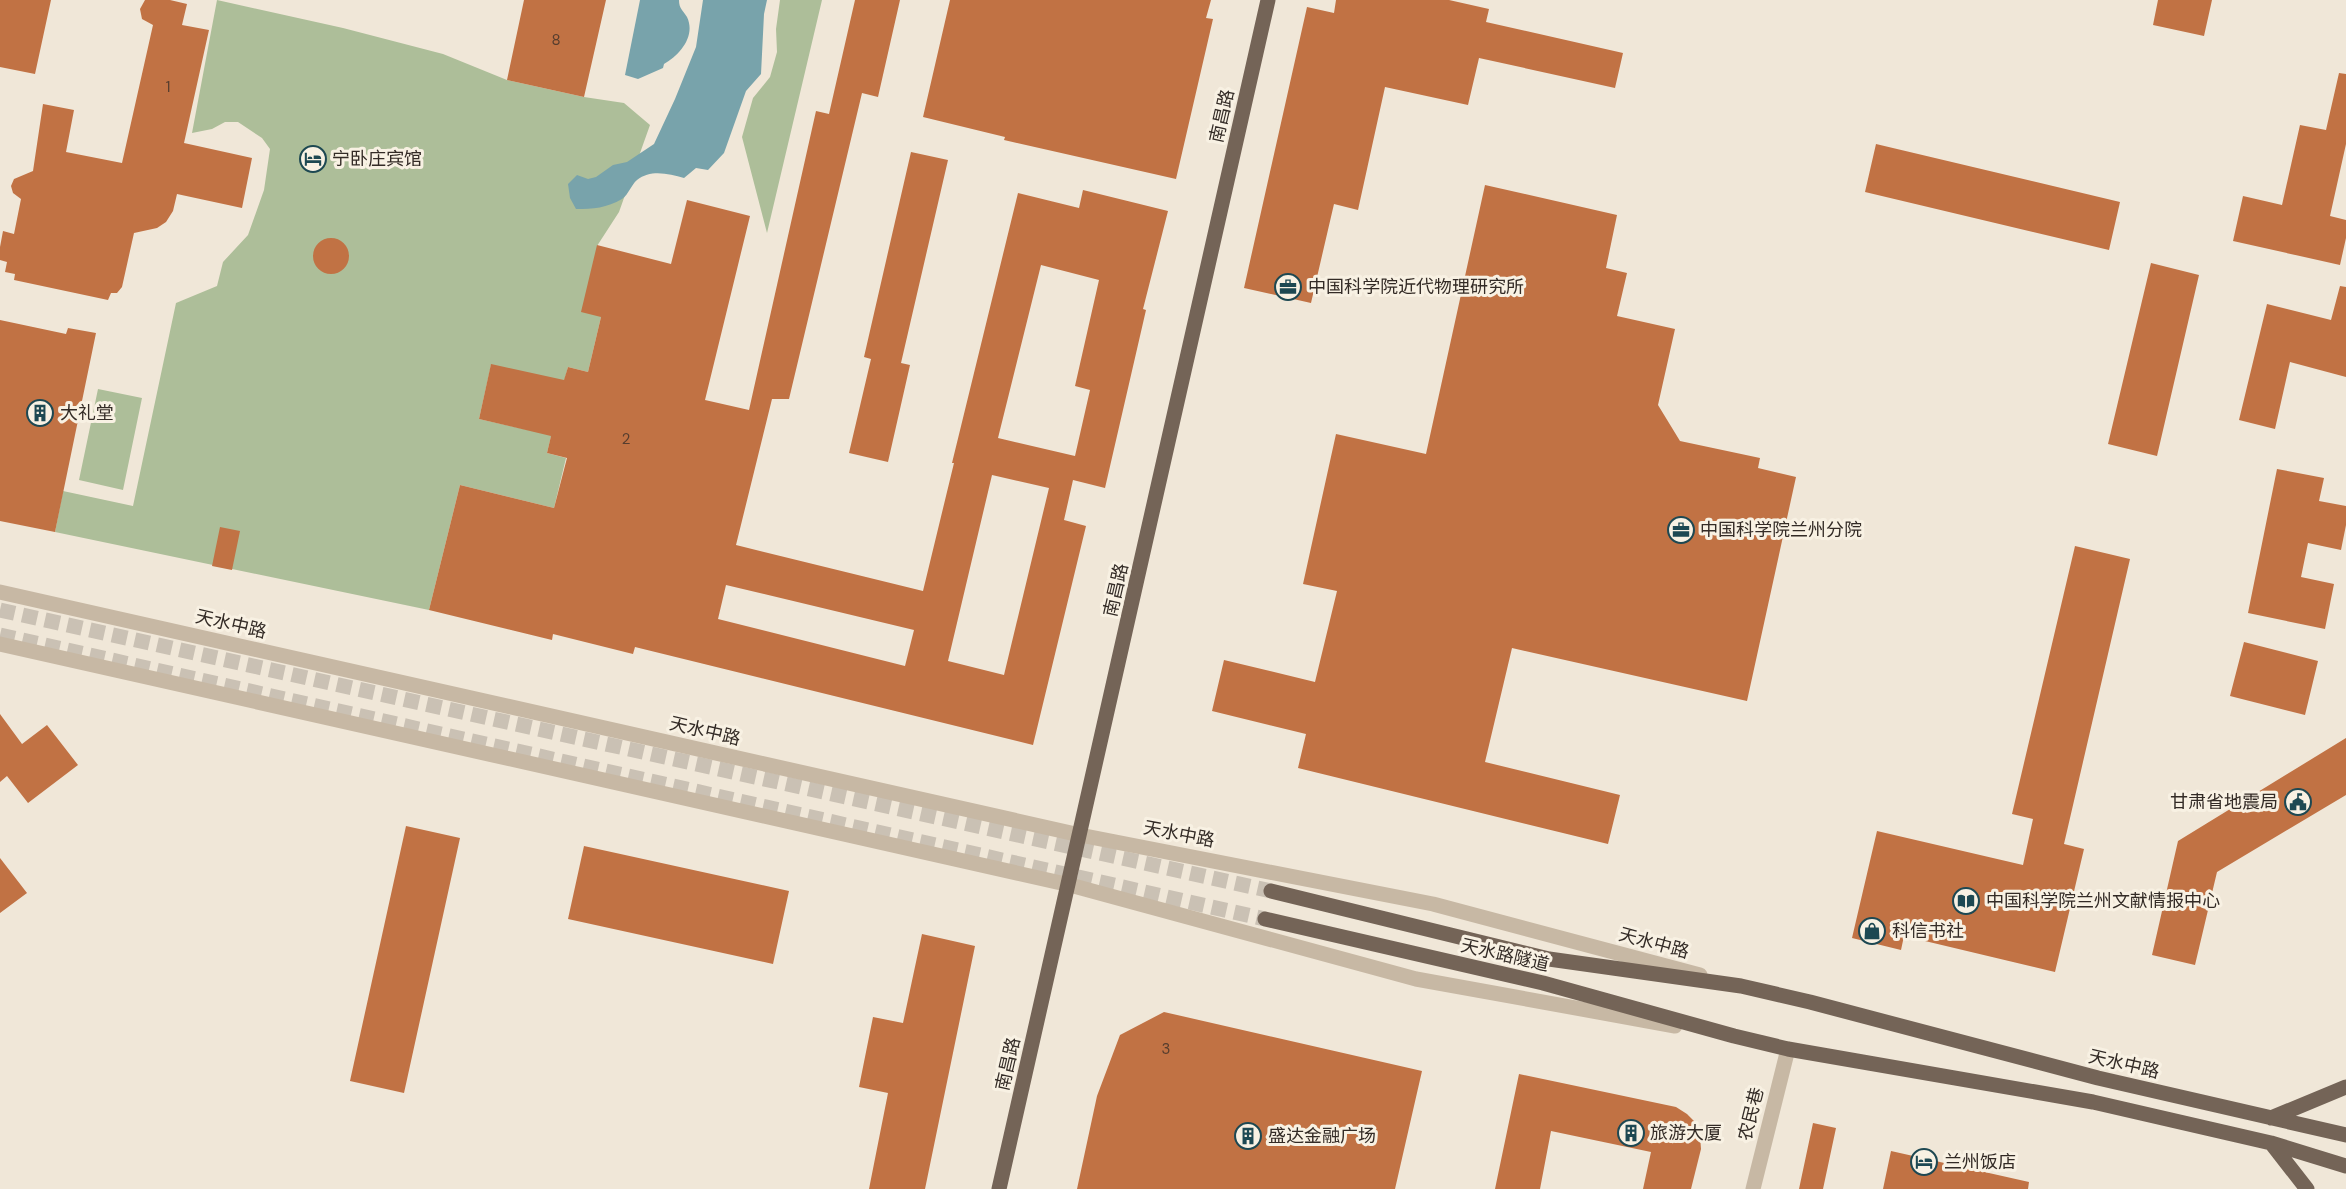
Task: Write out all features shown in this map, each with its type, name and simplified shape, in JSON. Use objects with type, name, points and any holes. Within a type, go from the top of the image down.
[{"type":"main road","name":"南昌路","points":[[999,1189],[1070,885],[1268,0]]},
{"type":"main road","name":"天水路隧道","points":[[1271,891],[1549,959],[1741,986]]},
{"type":"main road","name":"天水路隧道","points":[[1264,919],[1543,983],[1734,1036]]},
{"type":"main road","name":"天水中路","points":[[1741,986],[2098,1078],[2346,1136]]},
{"type":"main road","points":[[1734,1036],[1788,1049],[2093,1102],[2271,1143],[2346,1166]]},
{"type":"main road","points":[[2271,1118],[2346,1087]]},
{"type":"main road","points":[[2271,1143],[2307,1189]]},
{"type":"street","name":"天水中路","points":[[0,592],[1080,835],[1433,904],[1741,986]]},
{"type":"street","points":[[0,645],[1070,885],[1416,979],[1734,1036]]},
{"type":"street","name":"农民巷","points":[[1753,1189],[1788,1049]]},
{"type":"green space","points":[[217,0],[343,28],[443,54],[507,80],[584,97],[624,103],[650,125],[619,212],[597,246],[601,317],[588,372],[568,367],[562,389],[491,365],[479,419],[533,431],[554,424],[547,453],[566,458],[554,508],[460,485],[429,610],[55,532],[63,491],[133,506],[176,303],[217,286],[223,262],[248,235],[264,190],[270,149],[262,138],[238,122],[225,122],[212,129],[192,133]]},
{"type":"green space","points":[[780,0],[822,0],[767,233],[742,137],[753,98],[770,77],[777,52],[776,29]]},
{"type":"green space","points":[[98,389],[142,398],[123,490],[79,480]]},
{"type":"water","points":[[640,0],[679,0],[680,7],[687,17],[689,31],[685,44],[676,56],[664,64],[663,68],[638,79],[625,75]]},
{"type":"water","points":[[703,0],[767,0],[764,14],[761,74],[746,91],[724,153],[708,170],[696,168],[684,178],[660,173],[648,174],[637,180],[624,197],[616,202],[600,207],[576,209],[570,198],[568,184],[577,175],[588,179],[596,177],[613,165],[627,162],[654,144],[696,47]]},
{"type":"building","points":[[0,0],[51,0],[35,74],[0,67]]},
{"type":"building","points":[[145,0],[170,0],[187,4],[182,25],[209,30],[184,143],[252,158],[242,208],[177,194],[173,211],[166,222],[157,228],[134,233],[122,287],[117,293],[111,293],[108,300],[14,280],[15,274],[5,272],[7,262],[0,260],[0,247],[3,231],[14,234],[21,199],[13,193],[11,186],[14,179],[33,171],[43,104],[74,110],[66,152],[122,163],[153,25],[142,19],[140,9]]},
{"type":"building","points":[[524,0],[606,0],[584,97],[507,80]]},
{"type":"building","points":[[855,0],[900,0],[878,97],[862,93],[789,399],[772,399],[736,545],[923,591],[1018,193],[1079,208],[1083,190],[1168,211],[1143,309],[1146,310],[1105,488],[1073,480],[1064,520],[1086,526],[1033,745],[635,647],[633,654],[553,634],[552,640],[429,610],[460,485],[554,508],[567,458],[547,453],[551,436],[479,419],[491,364],[564,380],[568,367],[588,372],[601,317],[581,312],[597,245],[671,264],[687,200],[750,216],[705,400],[749,410],[816,111],[829,114]],"holes":[[[1041,265],[1099,280],[1075,386],[1090,390],[1075,456],[998,438]],[[992,475],[1049,488],[1004,675],[948,661]],[[726,585],[914,630],[905,666],[718,619]]]},
{"type":"building","points":[[950,0],[1211,0],[1206,18],[1213,19],[1176,179],[1004,140],[1005,137],[923,117]]},
{"type":"building","points":[[1336,0],[1449,0],[1489,9],[1486,22],[1623,53],[1615,88],[1479,58],[1468,105],[1385,87],[1358,210],[1334,204],[1311,303],[1244,288],[1307,7],[1334,13]]},
{"type":"building","points":[[2158,0],[2212,0],[2204,36],[2153,25]]},
{"type":"building","points":[[2339,73],[2346,74],[2346,144],[2330,216],[2346,220],[2346,238],[2340,265],[2233,241],[2243,196],[2282,205],[2300,125],[2326,130]]},
{"type":"building","points":[[1876,144],[2120,202],[2109,250],[1865,192]]},
{"type":"building","points":[[911,152],[948,160],[901,363],[910,365],[888,462],[849,453],[871,359],[864,357]]},
{"type":"building","points":[[1485,185],[1617,215],[1606,268],[1627,273],[1617,316],[1675,329],[1658,405],[1680,441],[1760,458],[1758,468],[1796,477],[1747,701],[1512,648],[1485,762],[1620,795],[1608,844],[1298,768],[1306,734],[1212,711],[1224,660],[1315,682],[1337,591],[1303,584],[1336,434],[1426,454]]},
{"type":"building","points":[[331,238],[344,243],[349,256],[344,269],[331,274],[318,269],[313,256],[318,243]]},
{"type":"building","points":[[2151,263],[2199,275],[2157,456],[2108,444]]},
{"type":"building","points":[[2340,286],[2346,287],[2346,377],[2290,362],[2275,429],[2239,420],[2267,304],[2331,320]]},
{"type":"building","name":"大礼堂","points":[[0,320],[66,334],[68,328],[96,333],[55,532],[0,521]]},
{"type":"building","points":[[2277,469],[2324,478],[2319,501],[2346,506],[2346,525],[2341,550],[2308,543],[2301,577],[2334,584],[2325,629],[2248,613]]},
{"type":"building","points":[[220,527],[240,531],[232,570],[212,566]]},
{"type":"building","points":[[2075,546],[2130,559],[2064,844],[2084,849],[2055,972],[1904,936],[1901,950],[1852,938],[1877,831],[2023,865],[2033,819],[2012,814]]},
{"type":"building","points":[[2244,642],[2318,661],[2305,715],[2230,696]]},
{"type":"building","points":[[0,714],[22,744],[47,725],[78,765],[28,803],[7,776],[0,782]]},
{"type":"building","points":[[2346,738],[2346,795],[2217,872],[2195,965],[2152,955],[2178,841]]},
{"type":"building","points":[[406,826],[460,838],[404,1093],[350,1081]]},
{"type":"building","points":[[584,846],[789,891],[773,964],[568,919]]},
{"type":"building","points":[[0,858],[27,893],[0,913]]},
{"type":"building","points":[[922,934],[975,946],[925,1189],[869,1189],[888,1093],[859,1087],[873,1017],[903,1023]]},
{"type":"building","name":"盛达金融广场","points":[[1164,1012],[1422,1071],[1395,1189],[1077,1189],[1097,1096],[1120,1035]]},
{"type":"building","name":"旅游大厦","points":[[1519,1074],[1676,1107],[1687,1114],[1696,1123],[1701,1149],[1691,1189],[1643,1189],[1651,1152],[1551,1131],[1540,1189],[1495,1189]]},
{"type":"building","points":[[1813,1123],[1836,1128],[1823,1189],[1799,1189]]},
{"type":"building","points":[[1891,1151],[2029,1182],[2028,1189],[1883,1189]]},
{"type":"tunnel","points":[[0,610],[1271,891]]},
{"type":"tunnel","points":[[0,635],[1265,919]]},
{"type":"place","name":"宁卧庄宾馆","points":[[313,159]]},
{"type":"place","name":"中国科学院近代物理研究所","points":[[1288,287]]},
{"type":"place","name":"大礼堂","points":[[40,413]]},
{"type":"place","name":"中国科学院兰州分院","points":[[1681,530]]},
{"type":"place","name":"甘肃省地震局","points":[[2298,802]]},
{"type":"place","name":"中国科学院兰州文献情报中心","points":[[1966,901]]},
{"type":"place","name":"科信书社","points":[[1872,931]]},
{"type":"place","name":"旅游大厦","points":[[1631,1133]]},
{"type":"place","name":"盛达金融广场","points":[[1248,1136]]},
{"type":"place","name":"兰州饭店","points":[[1924,1162]]}]
